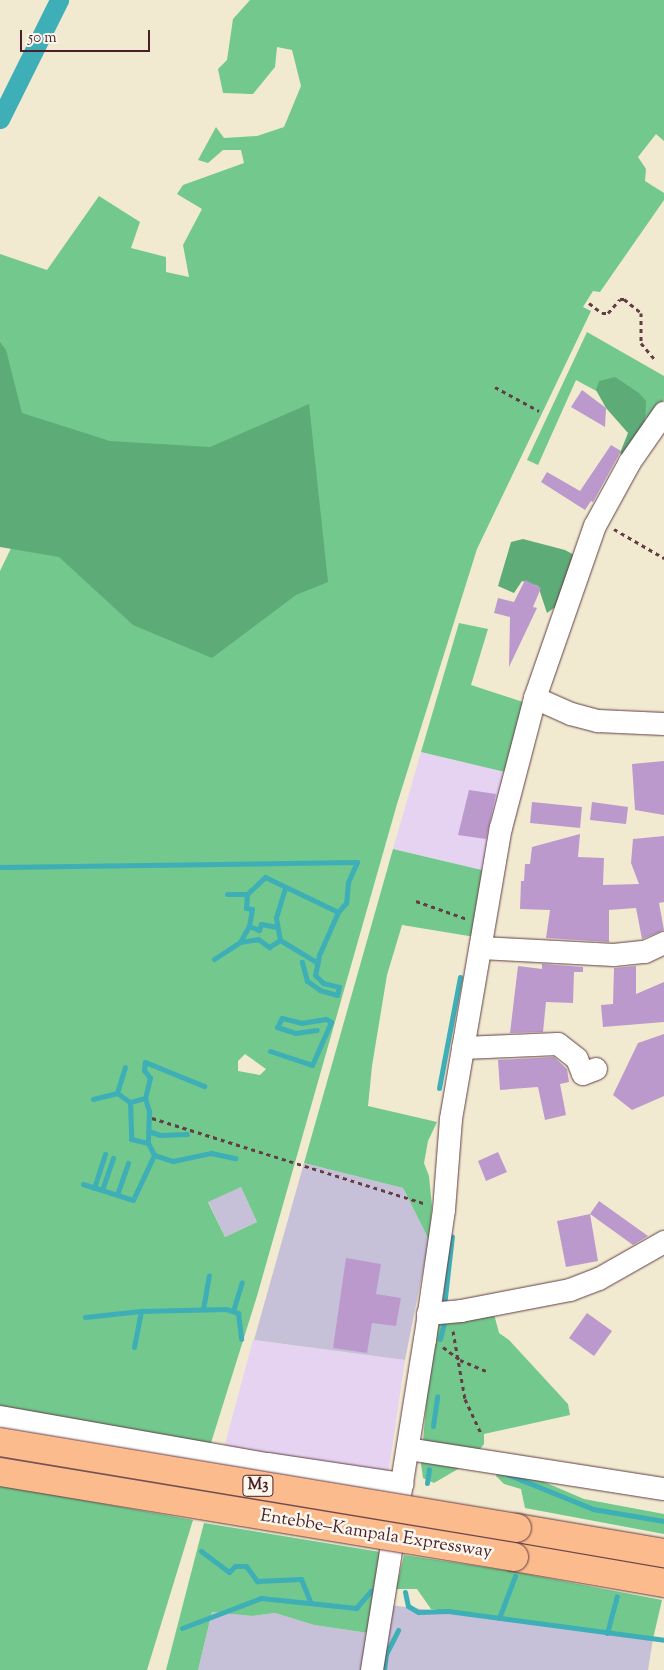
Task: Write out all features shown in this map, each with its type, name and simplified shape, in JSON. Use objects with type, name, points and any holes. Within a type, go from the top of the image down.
[{"type":"highway","name":"Entebbe–Kampala Expressway","points":[[0,1442],[664,1553]]},
{"type":"highway","name":"Entebbe–Kampala Expressway","points":[[0,1472],[664,1583]]},
{"type":"street","points":[[372,1670],[408,1449],[438,1313],[451,1119],[501,828],[535,698],[563,609],[598,519],[630,462],[664,413]]},
{"type":"street","points":[[535,698],[571,714],[598,721],[664,724]]},
{"type":"street","points":[[481,948],[614,955],[645,952],[664,943]]},
{"type":"street","points":[[462,1048],[558,1044],[577,1059],[583,1074],[596,1069]]},
{"type":"street","points":[[438,1313],[570,1290],[599,1279],[664,1242]]},
{"type":"street","points":[[0,1417],[268,1464],[403,1484]]},
{"type":"street","points":[[408,1449],[664,1489]]},
{"type":"path","points":[[589,303],[602,313],[608,313],[620,299],[624,299],[641,313],[641,343],[656,361]]},
{"type":"path","points":[[495,388],[539,411]]},
{"type":"path","points":[[598,519],[664,558]]},
{"type":"path","points":[[416,901],[484,925]]},
{"type":"path","points":[[152,1118],[444,1210]]},
{"type":"path","points":[[438,1313],[460,1360],[465,1399],[481,1433]]},
{"type":"path","points":[[439,1343],[446,1352],[488,1372]]},
{"type":"shaded area","points":[[421,752],[505,772],[486,871],[393,849]]},
{"type":"shaded area","points":[[304,1163],[403,1188],[429,1240],[405,1360],[254,1340]]},
{"type":"shaded area","points":[[241,1187],[257,1222],[225,1237],[208,1201]]},
{"type":"shaded area","points":[[253,1340],[405,1360],[389,1469],[382,1475],[224,1448]]},
{"type":"shaded area","points":[[390,1605],[653,1639],[648,1670],[382,1670]]},
{"type":"shaded area","points":[[212,1612],[252,1616],[275,1613],[314,1625],[368,1633],[362,1670],[198,1670]]},
{"type":"green space","points":[[250,0],[664,0],[664,141],[656,134],[638,157],[646,169],[645,181],[664,193],[664,200],[600,292],[593,291],[583,307],[591,311],[477,549],[397,804],[257,1296],[210,1446],[0,1407],[0,571],[31,507],[0,496],[0,254],[47,270],[99,196],[140,222],[131,248],[166,257],[166,272],[189,277],[183,245],[202,209],[177,194],[183,185],[244,163],[241,150],[223,150],[208,163],[198,160],[216,127],[224,138],[257,136],[284,127],[301,86],[292,50],[277,47],[275,67],[253,94],[223,93],[218,69],[227,60],[233,19]],"holes":[[[245,1054],[266,1069],[260,1075],[238,1071],[238,1061]],[[241,1187],[257,1222],[225,1237],[208,1202]]]},
{"type":"green space","points":[[587,332],[664,376],[664,399],[650,420],[576,380],[538,465],[527,460]]},
{"type":"green space","points":[[0,342],[6,350],[22,413],[110,441],[210,447],[309,404],[328,582],[296,595],[212,658],[133,625],[59,557],[0,547]]},
{"type":"green space","points":[[615,377],[639,393],[646,401],[645,434],[624,457],[620,453],[628,433],[606,408],[596,390],[599,381]]},
{"type":"green space","points":[[523,539],[565,550],[576,556],[562,602],[547,613],[538,586],[522,581],[514,593],[498,586],[511,542]]},
{"type":"green space","points":[[459,623],[488,629],[471,685],[523,702],[505,772],[421,752]]},
{"type":"green space","points":[[393,849],[486,871],[475,937],[402,925],[387,975],[372,1066],[368,1106],[437,1122],[428,1141],[424,1163],[429,1176],[432,1207],[429,1240],[403,1188],[304,1163]]},
{"type":"green space","points":[[494,1314],[499,1333],[509,1340],[568,1404],[570,1415],[484,1434],[484,1444],[470,1462],[434,1483],[423,1478],[421,1464],[433,1325]]},
{"type":"green space","points":[[507,1466],[584,1499],[664,1514],[664,1534],[525,1508],[521,1489],[504,1484],[496,1476],[498,1470]]},
{"type":"green space","points":[[0,1485],[193,1520],[147,1670],[0,1670]]},
{"type":"green space","points":[[204,1523],[380,1552],[368,1633],[314,1625],[275,1613],[252,1616],[212,1612],[198,1670],[166,1670]]},
{"type":"green space","points":[[404,1555],[510,1571],[662,1600],[653,1639],[431,1609],[417,1589],[396,1589]]},
{"type":"building","points":[[582,390],[606,408],[605,427],[571,407]]},
{"type":"building","points":[[611,445],[621,451],[593,502],[591,501],[585,510],[541,482],[547,472],[580,491]]},
{"type":"building","points":[[525,580],[541,588],[533,607],[537,608],[509,667],[510,617],[494,613],[498,598],[514,602]]},
{"type":"building","points":[[664,761],[664,815],[635,810],[632,764]]},
{"type":"building","points":[[469,790],[496,794],[486,839],[458,835]]},
{"type":"building","points":[[532,802],[582,807],[580,828],[530,823]]},
{"type":"building","points":[[592,802],[628,807],[626,824],[590,820]]},
{"type":"building","points":[[580,834],[578,857],[604,858],[603,885],[639,884],[631,863],[633,839],[664,836],[664,902],[659,903],[664,930],[642,939],[636,908],[609,910],[609,942],[546,938],[550,910],[520,909],[521,881],[524,881],[525,864],[530,864],[532,847]]},
{"type":"building","points":[[542,964],[583,967],[583,972],[574,972],[573,1003],[546,1002],[543,1032],[510,1033],[518,966],[542,969]]},
{"type":"building","points":[[636,966],[636,994],[664,982],[664,1022],[603,1027],[601,1005],[613,1004],[614,968]]},
{"type":"building","points":[[664,1034],[664,1096],[632,1110],[613,1095],[638,1043]]},
{"type":"building","points":[[554,1057],[567,1069],[569,1082],[560,1084],[566,1115],[545,1120],[538,1087],[500,1090],[498,1060]]},
{"type":"building","points":[[498,1152],[507,1172],[486,1181],[478,1161]]},
{"type":"building","points":[[599,1201],[648,1236],[633,1245],[590,1214]]},
{"type":"building","points":[[590,1214],[598,1261],[566,1267],[557,1221]]},
{"type":"building","points":[[346,1258],[381,1264],[376,1294],[401,1298],[396,1326],[372,1323],[367,1353],[333,1348]]},
{"type":"building","points":[[587,1313],[612,1331],[594,1356],[569,1338]]},
{"type":"waterway","points":[[0,119],[59,0]]},
{"type":"waterway","points":[[0,867],[357,862],[348,882],[346,903],[338,912],[319,955],[315,975],[323,983],[339,987],[337,995],[320,990],[307,981],[302,962]]},
{"type":"waterway","points":[[227,894],[247,894],[265,877],[338,912]]},
{"type":"waterway","points":[[285,888],[276,918],[280,940],[318,963]]},
{"type":"waterway","points":[[240,942],[249,926],[252,909],[246,908],[247,894]]},
{"type":"waterway","points":[[249,926],[259,930],[261,924],[277,927]]},
{"type":"waterway","points":[[214,959],[240,942],[258,939],[269,947],[280,940]]},
{"type":"waterway","points":[[439,1088],[460,977]]},
{"type":"waterway","points":[[270,1051],[312,1065],[331,1022],[326,1019],[302,1023],[282,1018],[277,1027],[295,1033],[317,1030]]},
{"type":"waterway","points":[[145,1098],[150,1078],[144,1070],[145,1062],[204,1086]]},
{"type":"waterway","points":[[117,1093],[125,1067]]},
{"type":"waterway","points":[[93,1099],[117,1093],[130,1102],[131,1139],[148,1143],[154,1155],[173,1161],[211,1153],[235,1158]]},
{"type":"waterway","points":[[130,1102],[145,1098],[149,1111],[148,1143]]},
{"type":"waterway","points":[[148,1131],[160,1135],[187,1134]]},
{"type":"waterway","points":[[94,1188],[105,1154]]},
{"type":"waterway","points":[[83,1184],[133,1200],[154,1155]]},
{"type":"waterway","points":[[102,1190],[113,1158]]},
{"type":"waterway","points":[[117,1195],[128,1163]]},
{"type":"waterway","points":[[444,1306],[452,1236]]},
{"type":"waterway","points":[[203,1309],[209,1276]]},
{"type":"waterway","points":[[233,1311],[242,1282]]},
{"type":"waterway","points":[[85,1317],[141,1311],[226,1309],[238,1313],[241,1339]]},
{"type":"waterway","points":[[134,1347],[141,1311]]},
{"type":"waterway","points":[[440,1339],[444,1323]]},
{"type":"waterway","points":[[433,1426],[437,1396]]},
{"type":"waterway","points":[[427,1483],[429,1469]]},
{"type":"waterway","points":[[507,1474],[593,1509],[664,1521]]},
{"type":"waterway","points":[[201,1551],[229,1572],[235,1566],[246,1566],[257,1581],[301,1579],[310,1601]]},
{"type":"waterway","points":[[499,1618],[515,1576]]},
{"type":"waterway","points":[[182,1628],[261,1598],[356,1608],[371,1591]]},
{"type":"waterway","points":[[405,1592],[408,1606],[418,1612],[448,1611],[664,1640]]},
{"type":"waterway","points":[[607,1633],[617,1596]]},
{"type":"waterway","points":[[384,1670],[386,1654],[398,1630]]}]
